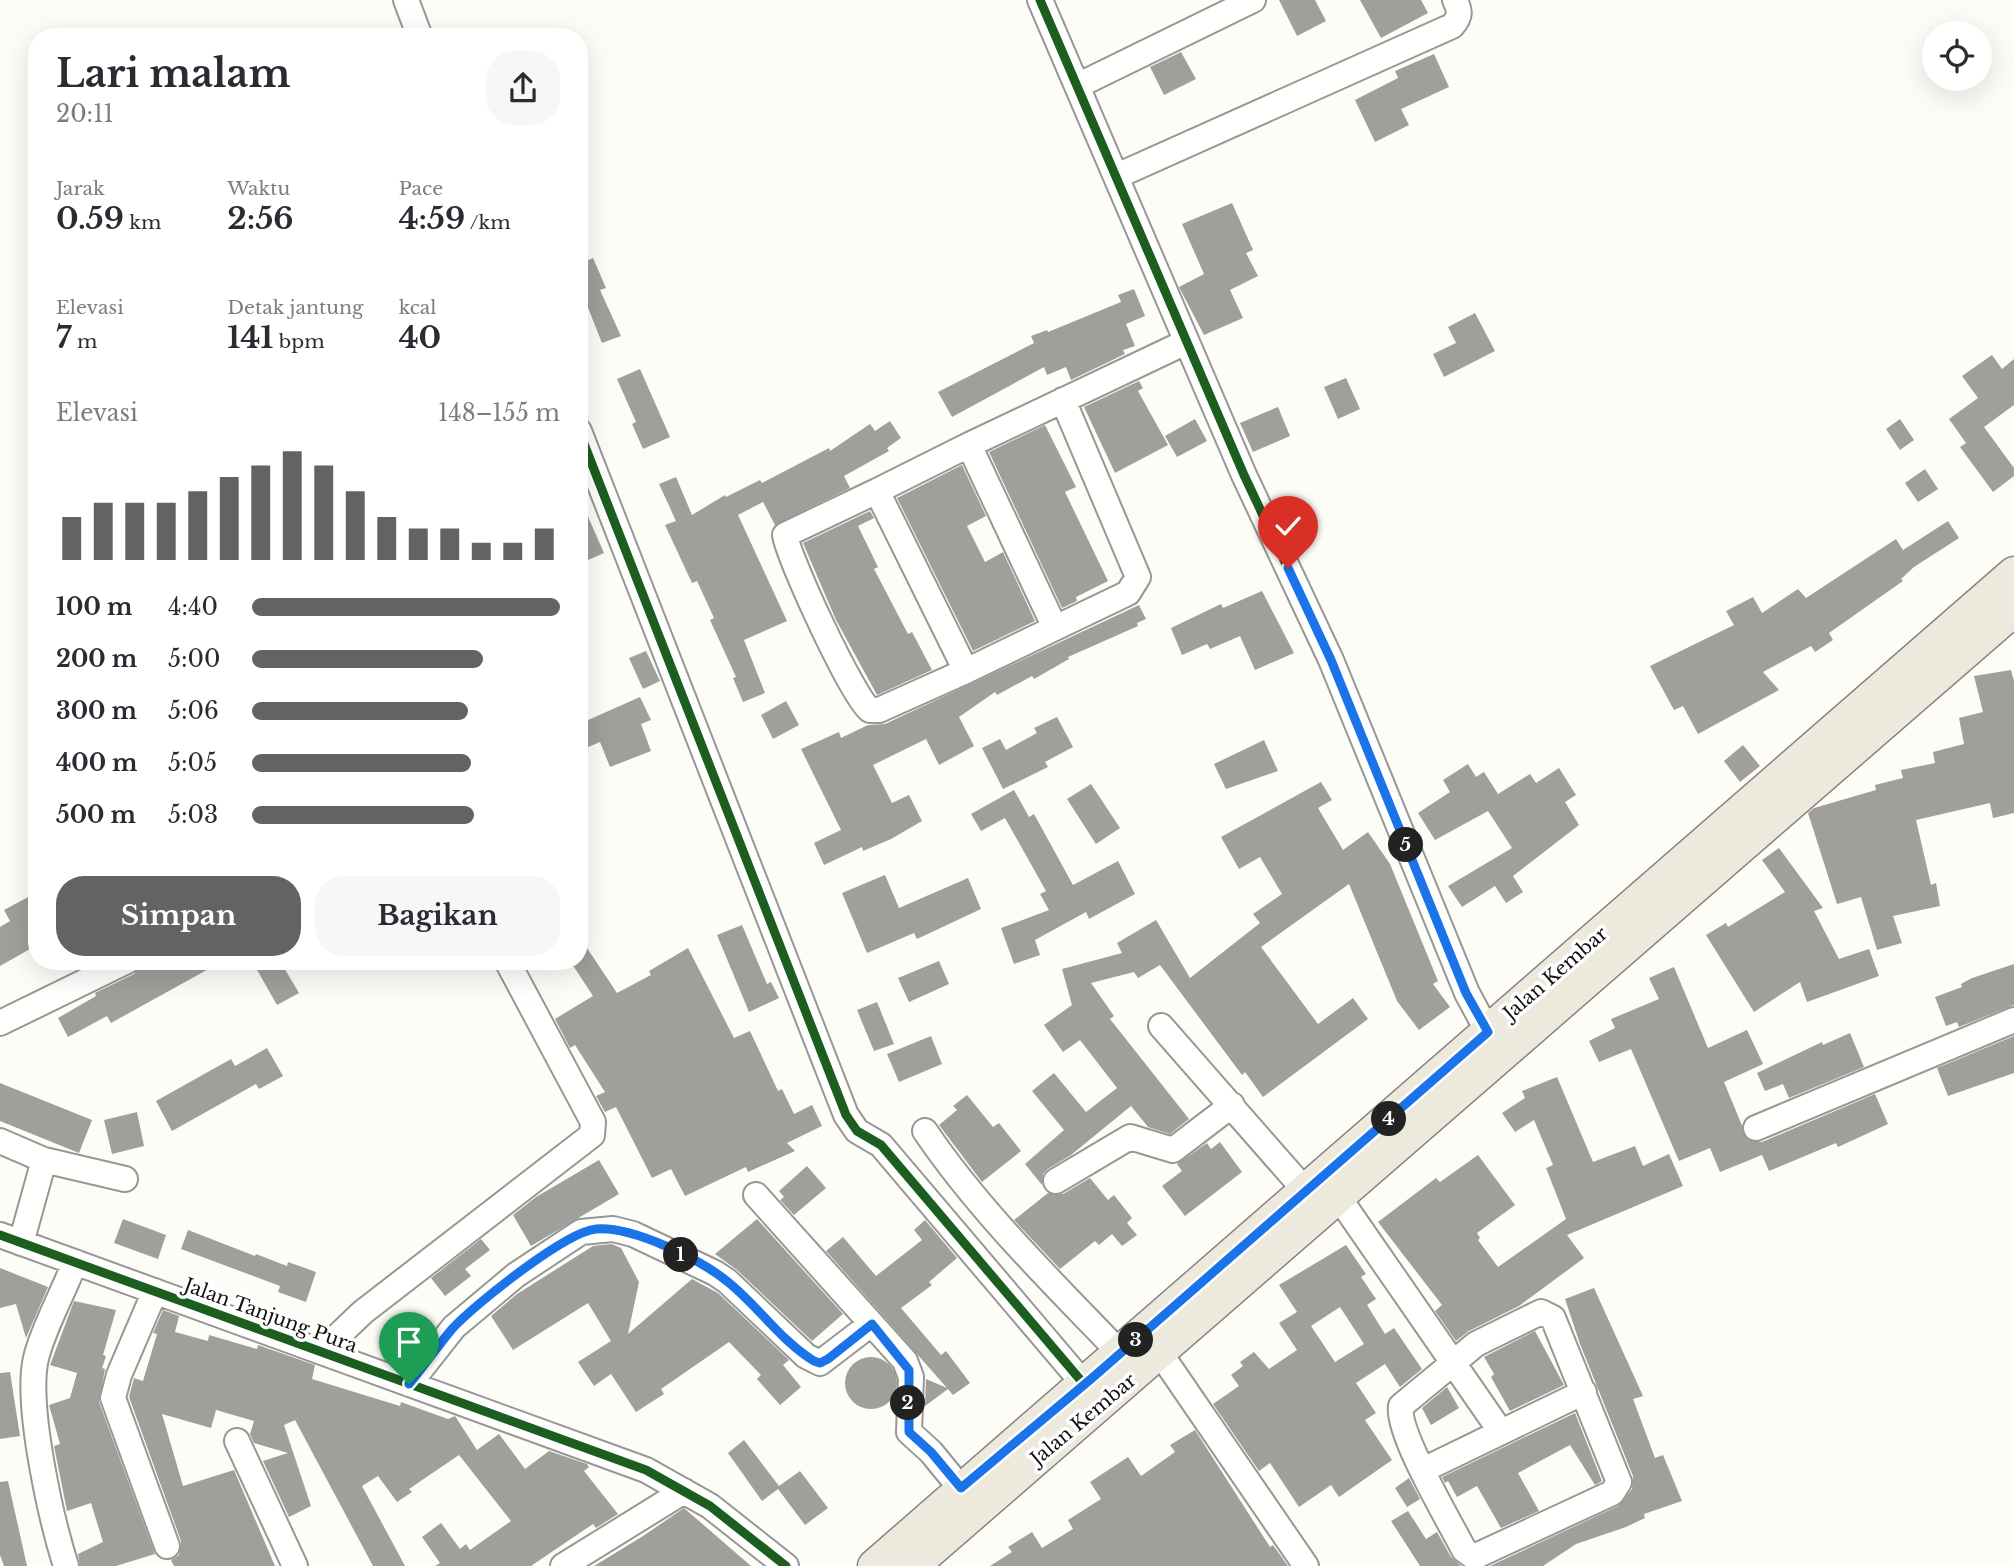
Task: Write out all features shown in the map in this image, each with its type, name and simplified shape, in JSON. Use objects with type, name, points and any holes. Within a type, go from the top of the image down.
[{"type":"main road","name":"Jalan Kembar","points":[[1109,1374],[1160,1353],[1316,1190],[1478,1013],[2014,573]]},
{"type":"main road","name":"Jalan Kembar","points":[[874,1566],[1109,1374],[1316,1190],[2014,610]]},
{"type":"main road","name":"Jalan Kembar","points":[[912,1566],[964,1491]]},
{"type":"street","points":[[406,0],[417,28]]},
{"type":"street","points":[[1040,0],[1244,475],[1331,660],[1478,1013]]},
{"type":"street","points":[[1077,86],[1253,0]]},
{"type":"street","points":[[1117,176],[1452,26],[1460,12],[1455,0]]},
{"type":"street","points":[[1063,400],[1138,577],[1128,593],[879,710],[870,710],[861,703],[837,655],[785,535],[969,445],[1063,400],[1186,342]]},
{"type":"street","points":[[969,445],[1055,628]]},
{"type":"street","points":[[588,453],[846,1115],[857,1131],[881,1145],[1109,1374]]},
{"type":"street","points":[[877,491],[965,671]]},
{"type":"street","points":[[0,1023],[109,970]]},
{"type":"street","points":[[322,1351],[363,1312],[592,1135],[593,1122],[512,970]]},
{"type":"street","points":[[1756,1128],[2014,1020]]},
{"type":"street","points":[[1161,1026],[1273,1153],[1316,1190],[1453,1364],[1501,1432]]},
{"type":"street","points":[[1056,1181],[1129,1137],[1173,1150],[1231,1105]]},
{"type":"street","points":[[925,1131],[946,1163],[997,1222],[1109,1374]]},
{"type":"street","points":[[0,1141],[44,1160],[125,1179]]},
{"type":"street","points":[[10,1239],[44,1160]]},
{"type":"street","points":[[756,1195],[872,1324],[909,1370],[907,1426],[911,1436],[931,1452],[964,1491]]},
{"type":"street","points":[[409,1384],[454,1327],[484,1301],[562,1244],[594,1229],[633,1234],[715,1273],[806,1356],[820,1363],[872,1324]]},
{"type":"street","name":"Jalan Tanjung Pura","points":[[10,1239],[646,1470],[710,1506],[786,1566]]},
{"type":"street","points":[[66,1566],[54,1518],[33,1384],[36,1360],[75,1262]]},
{"type":"street","points":[[155,1291],[119,1374],[113,1398],[167,1546]]},
{"type":"street","points":[[1545,1312],[1553,1318],[1584,1392],[1618,1478],[1618,1486],[1612,1493],[1474,1557],[1464,1550],[1400,1422],[1401,1406],[1490,1335],[1545,1312]]},
{"type":"street","points":[[1160,1353],[1306,1566]]},
{"type":"street","points":[[1423,1470],[1584,1392]]},
{"type":"street","points":[[237,1441],[295,1566]]},
{"type":"street","points":[[563,1566],[684,1491]]},
{"type":"building","points":[[1279,0],[1315,0],[1326,21],[1297,36]]},
{"type":"building","points":[[1360,0],[1421,0],[1428,13],[1381,38]]},
{"type":"building","points":[[1181,52],[1196,79],[1164,95],[1150,67]]},
{"type":"building","points":[[1434,54],[1449,87],[1401,109],[1409,125],[1375,142],[1355,100],[1398,78],[1395,71]]},
{"type":"building","points":[[1232,203],[1253,250],[1246,253],[1258,276],[1230,290],[1243,318],[1204,335],[1179,287],[1204,274],[1182,224]]},
{"type":"building","points":[[593,258],[606,288],[600,290],[621,336],[602,343],[588,308],[588,260]]},
{"type":"building","points":[[1134,289],[1145,316],[1126,324],[1135,346],[1123,350],[1125,354],[1071,380],[1066,367],[1047,375],[1044,367],[952,417],[938,392],[1034,343],[1031,336],[1047,330],[1048,332],[1121,302],[1118,295]]},
{"type":"building","points":[[1475,313],[1495,351],[1444,377],[1433,354],[1456,343],[1448,327]]},
{"type":"building","points":[[1992,355],[2002,369],[2014,359],[2014,405],[1984,427],[2014,468],[2014,476],[1993,492],[1960,447],[1966,443],[1949,419],[1978,398],[1962,376]]},
{"type":"building","points":[[640,369],[670,437],[643,449],[632,424],[636,422],[617,379]]},
{"type":"building","points":[[1346,378],[1360,409],[1338,419],[1324,387]]},
{"type":"building","points":[[1139,381],[1143,388],[1138,391],[1168,445],[1115,473],[1084,407]]},
{"type":"building","points":[[1278,407],[1290,436],[1253,452],[1240,423]]},
{"type":"building","points":[[1195,419],[1207,441],[1177,457],[1165,436]]},
{"type":"building","points":[[1900,419],[1914,440],[1900,450],[1886,429]]},
{"type":"building","points":[[890,421],[901,438],[887,448],[889,451],[844,476],[850,488],[775,525],[763,502],[738,515],[787,621],[744,640],[765,693],[743,702],[733,678],[736,677],[710,620],[714,618],[697,581],[692,583],[665,525],[676,521],[659,484],[676,477],[692,515],[725,495],[726,497],[760,480],[762,483],[829,448],[830,451],[870,424],[875,431]]},
{"type":"building","points":[[1045,425],[1076,487],[1065,492],[1108,581],[1076,597],[1077,601],[1062,608],[989,452]]},
{"type":"building","points":[[962,465],[986,516],[967,526],[985,562],[1003,552],[1035,621],[973,651],[897,498]]},
{"type":"building","points":[[1925,469],[1938,489],[1918,502],[1905,483]]},
{"type":"building","points":[[870,511],[874,518],[858,526],[878,567],[874,569],[908,634],[912,632],[932,670],[877,695],[836,620],[803,543]]},
{"type":"building","points":[[588,517],[604,553],[588,560]]},
{"type":"building","points":[[1948,521],[1959,538],[1914,567],[1901,579],[1903,581],[1829,633],[1833,640],[1815,652],[1811,646],[1763,672],[1779,690],[1698,734],[1683,706],[1674,710],[1650,666],[1734,625],[1726,611],[1753,597],[1762,613],[1798,589],[1806,598],[1896,539],[1903,550]]},
{"type":"building","points":[[1262,591],[1294,653],[1255,670],[1240,636],[1210,649],[1207,644],[1182,655],[1171,628],[1221,604],[1223,608]]},
{"type":"building","points":[[1139,605],[1146,619],[1137,623],[1138,626],[1068,657],[1069,659],[1034,679],[1032,676],[997,695],[995,692],[959,717],[974,746],[939,765],[926,739],[873,765],[892,803],[909,795],[922,821],[891,839],[863,851],[862,847],[824,865],[814,843],[841,830],[801,749],[839,732],[841,738],[868,725],[885,724]]},
{"type":"building","points":[[646,651],[660,681],[643,689],[629,658]]},
{"type":"building","points":[[2011,670],[2014,681],[2014,813],[1993,818],[1990,803],[1916,820],[1931,885],[1936,883],[1940,906],[1893,916],[1902,943],[1877,950],[1861,897],[1837,904],[1808,813],[1814,808],[1876,790],[1875,785],[1903,778],[1901,770],[1935,763],[1933,752],[1964,744],[1959,718],[1983,712],[1974,676]]},
{"type":"building","points":[[640,697],[651,720],[641,724],[651,751],[610,767],[600,742],[588,747],[588,720]]},
{"type":"building","points":[[786,701],[799,725],[773,739],[761,715]]},
{"type":"building","points":[[1057,717],[1073,747],[1045,762],[1048,767],[1003,789],[982,748],[1000,739],[1006,750],[1037,733],[1034,728]]},
{"type":"building","points":[[1264,740],[1278,771],[1226,789],[1214,764]]},
{"type":"building","points":[[1743,745],[1760,766],[1740,782],[1724,761]]},
{"type":"building","points":[[1468,764],[1476,777],[1484,772],[1498,794],[1530,774],[1536,783],[1559,768],[1576,795],[1565,802],[1579,825],[1513,876],[1523,892],[1506,903],[1495,886],[1462,907],[1448,886],[1512,848],[1488,811],[1435,840],[1418,813],[1450,792],[1443,780]]},
{"type":"building","points":[[1321,782],[1332,800],[1318,808],[1343,850],[1368,832],[1390,864],[1438,981],[1433,984],[1450,1007],[1419,1030],[1397,1001],[1349,884],[1261,947],[1318,1024],[1353,998],[1368,1019],[1263,1097],[1245,1072],[1242,1075],[1160,965],[1138,978],[1134,972],[1091,983],[1114,1016],[1110,1019],[1189,1119],[1170,1134],[1148,1127],[1131,1106],[1071,1155],[1048,1169],[1043,1174],[1042,1185],[1025,1164],[1064,1130],[1032,1091],[1054,1073],[1086,1112],[1117,1088],[1080,1040],[1063,1052],[1044,1025],[1072,1005],[1062,969],[1122,953],[1117,943],[1156,920],[1190,978],[1260,923],[1253,914],[1282,894],[1260,857],[1239,869],[1221,837]]},
{"type":"building","points":[[1091,784],[1120,828],[1096,844],[1067,799]]},
{"type":"building","points":[[1014,790],[1029,817],[1034,814],[1073,885],[1118,861],[1135,894],[1089,919],[1086,912],[1035,940],[1040,955],[1014,964],[1001,928],[1049,910],[1040,894],[1046,891],[1005,818],[981,831],[971,814]]},
{"type":"building","points":[[1779,848],[1823,908],[1814,911],[1839,959],[1869,949],[1879,976],[1807,1002],[1800,982],[1754,1012],[1706,935],[1726,923],[1728,927],[1785,892],[1762,860]]},
{"type":"building","points":[[885,875],[899,908],[968,878],[981,909],[917,939],[914,933],[867,953],[842,893]]},
{"type":"building","points":[[28,897],[28,950],[0,966],[0,927],[10,921],[4,910]]},
{"type":"building","points":[[742,925],[767,984],[771,982],[779,998],[749,1012],[717,935]]},
{"type":"building","points":[[688,948],[734,1038],[750,1031],[778,1091],[782,1089],[794,1114],[812,1105],[822,1126],[787,1143],[795,1151],[748,1172],[746,1167],[685,1196],[671,1169],[652,1178],[616,1107],[605,1112],[596,1096],[605,1092],[575,1045],[570,1048],[555,1019],[593,996],[576,970],[588,970],[588,950],[617,993],[651,975],[649,971]]},
{"type":"building","points":[[939,961],[949,984],[909,1002],[898,978]]},
{"type":"building","points":[[2014,964],[2014,1005],[1959,1027],[1957,1022],[1946,1026],[1935,997],[1962,987],[1961,984],[1972,978]]},
{"type":"building","points":[[1674,967],[1708,1048],[1747,1030],[1763,1064],[1724,1082],[1748,1140],[1762,1142],[1875,1094],[1888,1124],[1838,1147],[1836,1143],[1769,1171],[1762,1155],[1720,1172],[1710,1148],[1679,1161],[1631,1049],[1599,1062],[1589,1041],[1615,1028],[1611,1019],[1659,999],[1649,978]]},
{"type":"building","points":[[137,970],[207,970],[111,1023],[107,1016],[68,1037],[58,1018],[96,996],[95,993],[134,974]]},
{"type":"building","points":[[257,970],[285,970],[299,993],[277,1005]]},
{"type":"building","points":[[877,1002],[894,1044],[874,1051],[857,1010]]},
{"type":"building","points":[[1850,1033],[1864,1067],[1789,1098],[1783,1084],[1765,1091],[1757,1073],[1822,1042],[1823,1045]]},
{"type":"building","points":[[931,1036],[942,1064],[899,1082],[887,1054]]},
{"type":"building","points":[[2014,1036],[2014,1073],[1948,1096],[1937,1068]]},
{"type":"building","points":[[267,1048],[283,1076],[259,1089],[256,1084],[172,1131],[156,1101],[231,1059],[235,1066]]},
{"type":"building","points":[[1557,1077],[1593,1162],[1635,1146],[1643,1166],[1669,1154],[1683,1186],[1567,1235],[1584,1258],[1519,1306],[1469,1331],[1456,1341],[1435,1311],[1442,1305],[1378,1222],[1436,1178],[1440,1182],[1478,1155],[1515,1205],[1477,1233],[1480,1238],[1478,1240],[1498,1267],[1566,1219],[1546,1168],[1553,1165],[1534,1120],[1515,1132],[1502,1113],[1525,1098],[1522,1091]]},
{"type":"building","points":[[0,1083],[92,1120],[79,1153],[0,1121]]},
{"type":"building","points":[[967,1095],[993,1127],[999,1123],[1021,1151],[982,1182],[939,1125],[957,1110],[953,1106]]},
{"type":"building","points":[[137,1112],[144,1146],[112,1154],[104,1120]]},
{"type":"building","points":[[1220,1142],[1242,1172],[1185,1216],[1162,1186],[1182,1171],[1177,1164],[1207,1143],[1211,1149]]},
{"type":"building","points":[[599,1160],[619,1194],[531,1246],[513,1215],[536,1197]]},
{"type":"building","points":[[807,1166],[826,1188],[794,1215],[780,1200],[784,1197],[779,1191]]},
{"type":"building","points":[[1090,1178],[1108,1200],[1114,1195],[1132,1218],[1127,1223],[1137,1235],[1122,1246],[1112,1234],[1099,1245],[1095,1241],[1060,1269],[1014,1220],[1048,1193],[1063,1194]]},
{"type":"building","points":[[123,1219],[166,1235],[158,1259],[114,1243]]},
{"type":"building","points":[[757,1219],[843,1314],[812,1341],[737,1270],[715,1254]]},
{"type":"building","points":[[925,1220],[957,1258],[929,1282],[932,1285],[901,1308],[941,1355],[946,1351],[970,1383],[953,1395],[948,1389],[925,1406],[926,1379],[947,1388],[826,1251],[843,1237],[876,1276],[922,1240],[914,1230]]},
{"type":"building","points":[[188,1230],[255,1256],[256,1254],[287,1266],[288,1262],[316,1272],[306,1302],[278,1292],[280,1286],[181,1249]]},
{"type":"building","points":[[481,1239],[490,1250],[465,1269],[471,1276],[445,1296],[431,1278]]},
{"type":"building","points":[[612,1244],[621,1248],[639,1282],[628,1334],[692,1279],[718,1293],[789,1360],[783,1365],[801,1387],[780,1405],[757,1379],[761,1375],[729,1342],[661,1389],[664,1394],[636,1412],[611,1374],[594,1386],[578,1362],[611,1341],[588,1303],[513,1350],[491,1316],[517,1294],[593,1246]]},
{"type":"building","points":[[1346,1245],[1366,1274],[1361,1277],[1376,1299],[1367,1305],[1385,1334],[1394,1328],[1422,1369],[1400,1387],[1385,1364],[1356,1383],[1376,1413],[1365,1420],[1392,1460],[1339,1497],[1331,1485],[1299,1507],[1270,1463],[1259,1471],[1213,1404],[1239,1386],[1231,1375],[1243,1366],[1240,1362],[1254,1352],[1269,1369],[1297,1350],[1279,1323],[1297,1312],[1279,1285]],"holes":[[[1340,1307],[1364,1344],[1335,1362],[1311,1326]]]},
{"type":"building","points":[[0,1268],[48,1287],[26,1338],[16,1304],[0,1308]]},
{"type":"building","points":[[1594,1288],[1643,1396],[1633,1399],[1655,1458],[1663,1455],[1682,1501],[1644,1514],[1645,1518],[1626,1527],[1576,1544],[1543,1566],[1490,1566],[1618,1506],[1632,1489],[1633,1476],[1580,1344],[1565,1299]]},
{"type":"building","points":[[74,1301],[116,1310],[103,1355],[106,1356],[102,1368],[105,1369],[99,1402],[155,1554],[116,1566],[80,1566],[78,1554],[103,1542],[91,1503],[67,1511],[54,1446],[60,1444],[49,1405],[70,1398],[77,1373],[50,1365]]},
{"type":"building","points":[[163,1310],[179,1316],[175,1332],[208,1341],[209,1335],[257,1349],[258,1345],[315,1365],[312,1379],[400,1406],[401,1402],[448,1419],[455,1416],[477,1450],[499,1434],[525,1469],[549,1451],[587,1464],[589,1467],[584,1471],[618,1514],[596,1528],[593,1524],[531,1566],[435,1566],[440,1563],[422,1537],[441,1523],[460,1549],[466,1544],[470,1550],[511,1521],[459,1455],[409,1489],[412,1492],[397,1502],[378,1476],[362,1486],[405,1566],[373,1566],[295,1420],[284,1425],[311,1506],[289,1517],[263,1461],[288,1453],[254,1443],[250,1434],[254,1421],[216,1410],[211,1428],[162,1414],[183,1486],[234,1470],[275,1566],[174,1566],[171,1560],[179,1555],[181,1541],[129,1397],[134,1378],[143,1381],[157,1334],[153,1333]]},
{"type":"building","points":[[1535,1331],[1564,1385],[1510,1411],[1491,1377],[1494,1374],[1484,1357]]},
{"type":"building","points":[[871,1357],[881,1359],[889,1365],[895,1373],[895,1393],[889,1401],[881,1407],[871,1409],[861,1407],[853,1401],[847,1393],[845,1383],[847,1373],[853,1365],[861,1359]]},
{"type":"building","points":[[10,1372],[20,1436],[0,1439],[0,1373]]},
{"type":"building","points":[[1447,1387],[1459,1408],[1431,1425],[1422,1408]]},
{"type":"building","points":[[1575,1413],[1602,1481],[1595,1485],[1570,1445],[1518,1473],[1539,1511],[1501,1528],[1477,1486],[1457,1497],[1448,1481],[1445,1483],[1442,1477]]},
{"type":"building","points":[[1195,1430],[1270,1547],[1273,1545],[1288,1566],[990,1566],[1012,1552],[1008,1547],[1032,1532],[1042,1548],[1073,1529],[1068,1520],[1101,1499],[1090,1482],[1128,1457],[1141,1476],[1175,1452],[1170,1445]]},
{"type":"building","points":[[744,1440],[779,1486],[800,1471],[828,1508],[805,1525],[778,1489],[762,1501],[728,1453]]},
{"type":"building","points":[[1409,1478],[1420,1499],[1407,1507],[1395,1488]]},
{"type":"building","points":[[8,1481],[27,1566],[4,1566],[0,1555],[0,1482]]},
{"type":"building","points":[[684,1508],[751,1566],[594,1566],[643,1536]]},
{"type":"building","points":[[1408,1511],[1426,1539],[1437,1532],[1451,1557],[1461,1566],[1420,1566],[1391,1521]]},
{"type":"cycle path","points":[[1040,0],[1244,475],[1331,660],[1467,993],[1488,1032]]},
{"type":"cycle path","points":[[588,454],[846,1115],[857,1131],[881,1145],[1083,1383]]},
{"type":"cycle path","points":[[0,1235],[646,1470],[710,1506],[786,1566]]},
{"type":"route","points":[[409,1384],[454,1327],[516,1275],[581,1233],[594,1229],[613,1229],[633,1234],[715,1273],[814,1361],[820,1363],[828,1359],[872,1324],[905,1361],[909,1370],[911,1377],[907,1426],[911,1436],[931,1452],[961,1488],[1091,1379],[1488,1032],[1466,993],[1331,660],[1288,568]]}]
